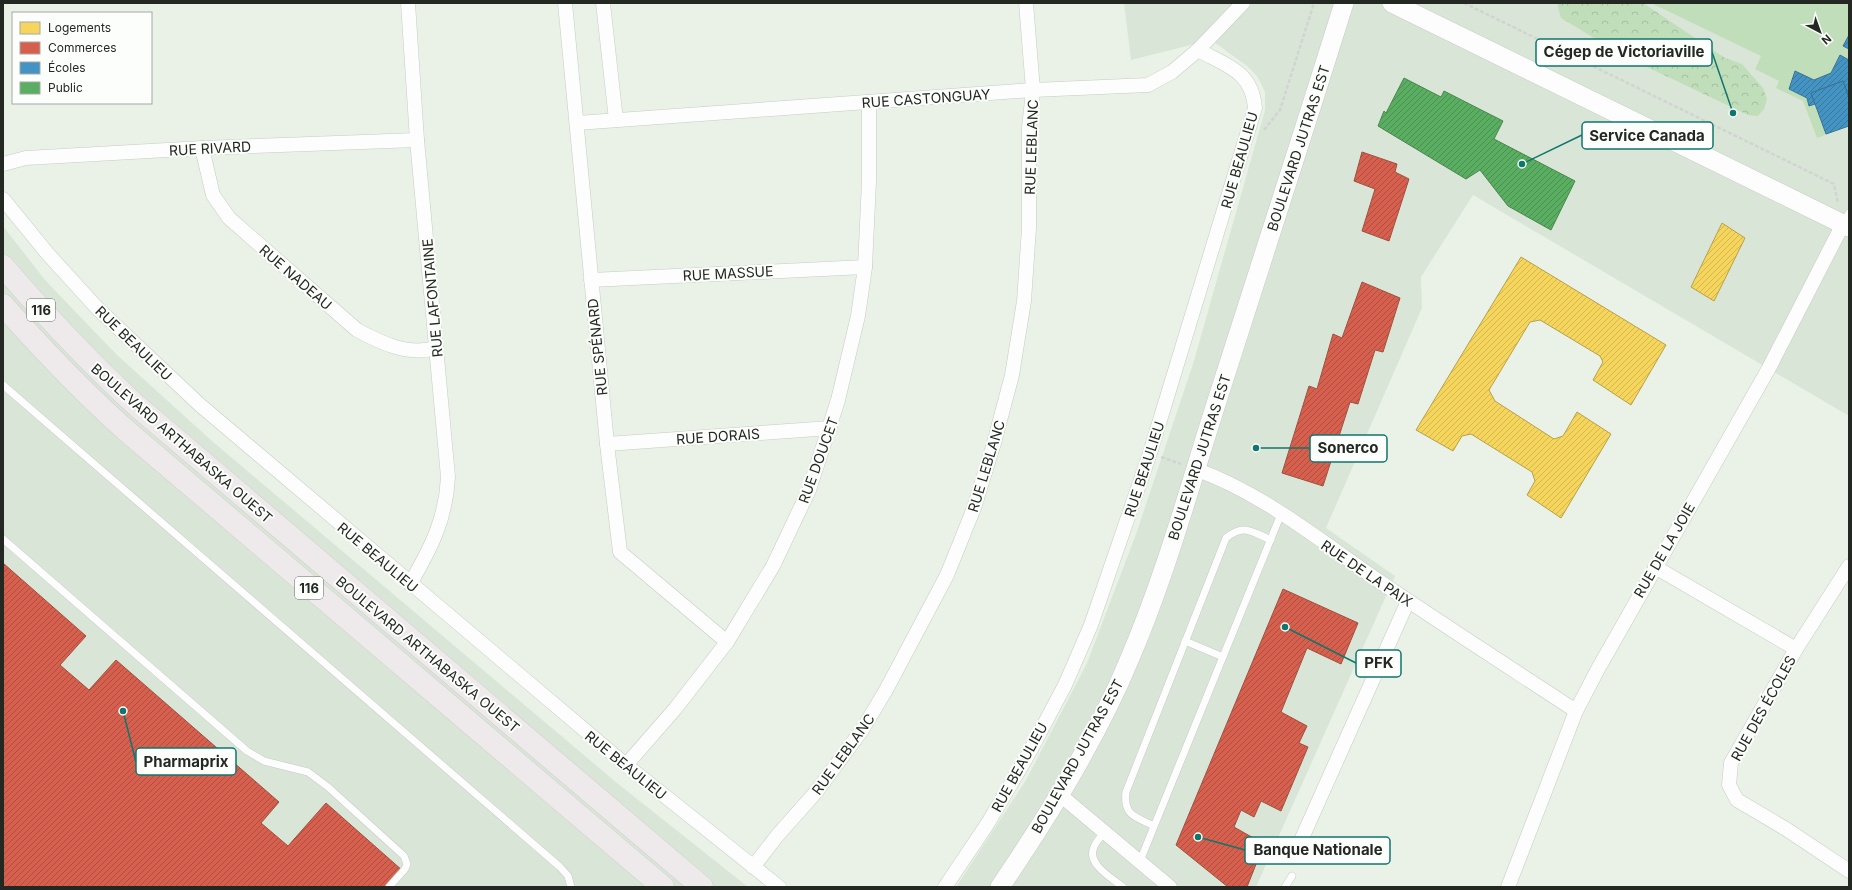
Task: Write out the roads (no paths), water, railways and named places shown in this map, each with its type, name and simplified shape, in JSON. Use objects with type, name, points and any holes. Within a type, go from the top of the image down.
[{"type":"main road","name":"BOULEVARD JUTRAS EST","points":[[1000,887],[1060,794],[1098,724],[1130,659],[1158,584],[1344,3]]},
{"type":"main road","points":[[1392,3],[1847,221]]},
{"type":"main road","name":"BOULEVARD ARTHABASKA OUEST","points":[[3,266],[37,306],[81,353],[136,406],[702,887]]},
{"type":"main road","name":"BOULEVARD ARTHABASKA OUEST","points":[[3,305],[44,351],[99,406],[129,433],[663,887]]},
{"type":"street","name":"RUE LAFONTAINE","points":[[408,3],[417,140],[448,477],[447,498],[442,520],[434,542],[410,584]]},
{"type":"street","name":"RUE SPÉNARD","points":[[565,3],[607,444],[620,552],[728,642]]},
{"type":"street","points":[[603,3],[616,120]]},
{"type":"street","name":"RUE LEBLANC","points":[[753,867],[777,836],[816,792],[862,730],[882,697],[947,575],[974,508],[994,443],[1012,375],[1024,301],[1029,228],[1029,128],[1033,90],[1026,3]]},
{"type":"street","name":"RUE CASTONGUAY","points":[[577,123],[1033,90],[1148,85],[1172,72],[1198,50],[1243,3]]},
{"type":"street","name":"RUE BEAULIEU","points":[[945,887],[991,816],[1029,753],[1064,685],[1091,625],[1150,453],[1245,142],[1255,108],[1252,89],[1248,81],[1235,70],[1198,50]]},
{"type":"street","name":"RUE DOUCET","points":[[626,765],[675,709],[728,642],[773,566],[809,490],[838,400],[858,316],[865,267],[869,181],[869,102]]},
{"type":"street","name":"RUE RIVARD","points":[[3,164],[26,158],[202,148],[417,140]]},
{"type":"street","name":"RUE NADEAU","points":[[202,148],[213,195],[229,218],[357,330],[380,343],[406,350],[427,351],[436,348]]},
{"type":"street","name":"RUE BEAULIEU","points":[[3,199],[47,253],[109,320],[200,405],[626,765],[779,887]]},
{"type":"street","name":"RUE DE LA JOIE","points":[[1511,886],[1576,711],[1598,668],[1769,368],[1847,221]]},
{"type":"street","name":"RUE MASSUE","points":[[591,280],[865,267]]},
{"type":"street","name":"RUE DORAIS","points":[[607,444],[830,428]]},
{"type":"street","name":"RUE DE LA PAIX","points":[[1195,470],[1222,479],[1254,495],[1408,601],[1576,711]]},
{"type":"street","name":"RUE DES ÉCOLES","points":[[1849,566],[1796,650],[1731,763],[1729,785],[1737,800],[1786,829],[1849,871]]},
{"type":"street","points":[[1655,567],[1796,650]]},
{"type":"street","points":[[1294,856],[1408,601]]},
{"type":"street","points":[[1060,794],[1170,887]]},
{"type":"lane","points":[[3,385],[560,867],[568,876],[571,887]]},
{"type":"lane","points":[[1140,861],[1282,514]]},
{"type":"lane","points":[[1154,826],[1129,813],[1124,804],[1126,792],[1226,538],[1235,530],[1246,529],[1271,540]]},
{"type":"lane","points":[[3,539],[246,751],[264,761],[308,772],[328,787],[404,856],[407,864],[405,869],[389,887]]},
{"type":"lane","points":[[1185,641],[1223,657]]},
{"type":"lane","points":[[1105,832],[1094,847],[1092,854],[1093,859],[1097,866],[1123,887]]},
{"type":"lane","points":[[1285,887],[1292,876]]},
{"type":"place","name":"Cégep de Victoriaville","points":[[1733,113]]},
{"type":"place","name":"Service Canada","points":[[1522,164]]},
{"type":"place","name":"Sonerco","points":[[1256,448]]},
{"type":"place","name":"PFK","points":[[1285,627]]},
{"type":"place","name":"Pharmaprix","points":[[123,711]]},
{"type":"place","name":"Banque Nationale","points":[[1198,837]]}]
